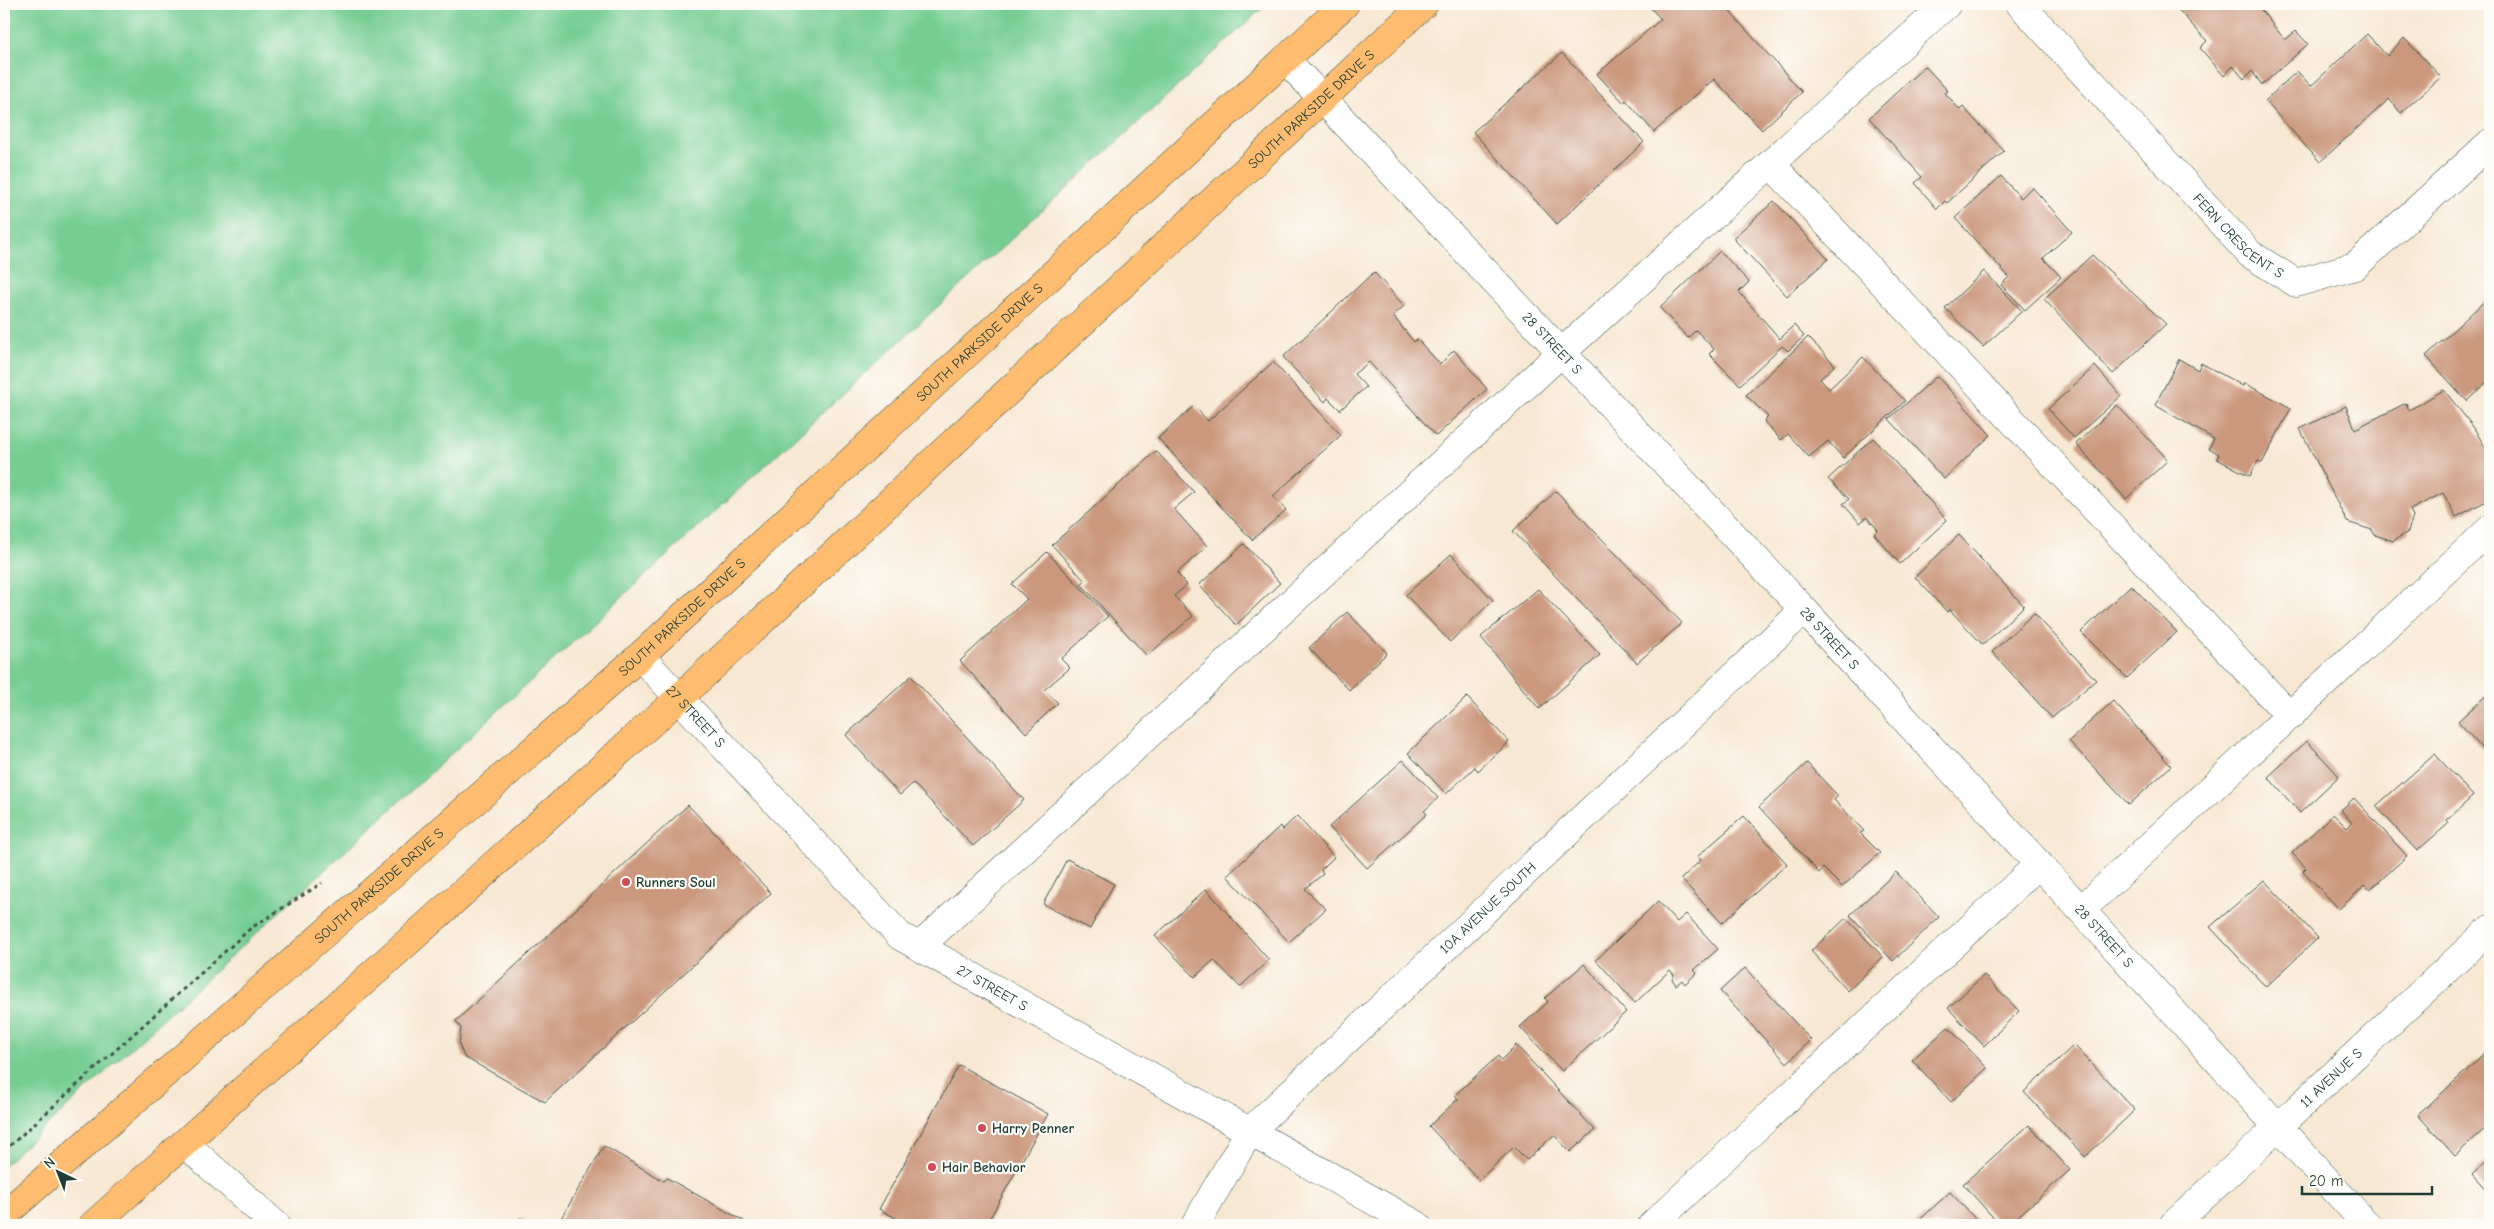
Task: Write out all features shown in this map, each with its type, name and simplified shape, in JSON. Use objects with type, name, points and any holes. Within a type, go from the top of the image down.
[{"type":"main road","name":"SOUTH PARKSIDE DRIVE S","points":[[4,1215],[640,656],[1345,4]]},
{"type":"main road","name":"SOUTH PARKSIDE DRIVE S","points":[[93,1225],[678,699],[1424,4]]},
{"type":"street","points":[[919,947],[1562,352],[1947,4]]},
{"type":"street","name":"FERN CRESCENT S","points":[[2020,4],[2250,254],[2296,283],[2355,266],[2490,143]]},
{"type":"street","name":"28 STREET S","points":[[1285,60],[1322,97],[1804,610],[2039,864],[2367,1225]]},
{"type":"street","points":[[1771,164],[2290,716]]},
{"type":"street","points":[[2081,910],[2490,529]]},
{"type":"street","name":"10A AVENUE SOUTH","points":[[1195,1225],[1249,1132],[1804,610]]},
{"type":"street","name":"27 STREET S","points":[[640,656],[900,936],[1417,1225]]},
{"type":"street","points":[[1652,1225],[2039,864]]},
{"type":"street","name":"11 AVENUE S","points":[[2173,1225],[2489,933]]},
{"type":"street","points":[[184,1143],[276,1225]]},
{"type":"path","points":[[4,1151],[252,928],[323,882]]},
{"type":"green space","points":[[4,4],[1267,4],[4,1165]]},
{"type":"building","points":[[1647,4],[1723,4],[1802,92],[1762,130],[1714,79],[1654,132],[1626,100],[1624,103],[1597,74],[1661,19]]},
{"type":"building","points":[[2179,4],[2261,4],[2258,6],[2285,40],[2296,31],[2308,44],[2262,85],[2252,71],[2244,79],[2233,66],[2224,76],[2200,48],[2207,41],[2176,7]]},
{"type":"building","points":[[2367,34],[2387,56],[2404,38],[2441,77],[2401,113],[2389,99],[2320,162],[2265,101],[2297,71],[2311,86]]},
{"type":"building","points":[[1562,53],[1644,142],[1557,224],[1473,132]]},
{"type":"building","points":[[1925,66],[1948,91],[1945,93],[1960,110],[1963,107],[2004,151],[1947,203],[1945,201],[1937,209],[1915,183],[1922,177],[1869,118]]},
{"type":"building","points":[[2001,176],[2021,198],[2032,187],[2072,232],[2043,258],[2061,277],[2025,310],[2001,285],[2009,277],[1955,218]]},
{"type":"building","points":[[1774,201],[1828,259],[1787,296],[1733,238]]},
{"type":"building","points":[[1720,251],[1749,282],[1739,292],[1780,339],[1794,325],[1804,336],[1788,351],[1782,346],[1740,385],[1709,354],[1714,349],[1696,330],[1688,338],[1660,308]]},
{"type":"building","points":[[2092,255],[2166,324],[2113,374],[2044,299]]},
{"type":"building","points":[[1984,271],[2022,311],[1983,347],[1945,308]]},
{"type":"building","points":[[1374,272],[1404,306],[1393,316],[1414,342],[1417,339],[1440,364],[1454,350],[1487,389],[1436,436],[1369,362],[1354,374],[1366,387],[1340,410],[1328,398],[1325,402],[1283,357]]},
{"type":"building","points":[[2490,296],[2490,379],[2467,401],[2426,356]]},
{"type":"building","points":[[1808,337],[1835,365],[1820,379],[1829,389],[1863,357],[1905,401],[1843,458],[1828,441],[1809,457],[1788,434],[1781,440],[1764,421],[1768,417],[1746,395]]},
{"type":"building","points":[[2179,359],[2198,370],[2201,363],[2243,386],[2244,383],[2291,408],[2262,463],[2258,461],[2250,476],[2217,459],[2219,454],[2209,448],[2214,439],[2155,405]]},
{"type":"building","points":[[1273,362],[1341,435],[1273,496],[1286,510],[1252,540],[1158,438],[1194,406],[1208,421]]},
{"type":"building","points":[[2095,366],[2121,396],[2074,438],[2048,409]]},
{"type":"building","points":[[1937,376],[1991,435],[1944,479],[1889,419]]},
{"type":"building","points":[[2444,390],[2474,428],[2490,456],[2490,499],[2456,517],[2443,493],[2410,510],[2413,516],[2408,532],[2393,541],[2375,535],[2372,530],[2347,522],[2300,429],[2346,406],[2355,429],[2406,403],[2409,410]]},
{"type":"building","points":[[2117,405],[2168,460],[2126,499],[2076,444]]},
{"type":"building","points":[[1873,438],[1947,520],[1900,564],[1874,534],[1878,530],[1867,517],[1860,523],[1843,504],[1849,499],[1828,479]]},
{"type":"building","points":[[1156,451],[1194,492],[1174,509],[1207,546],[1177,573],[1187,585],[1174,596],[1193,616],[1147,656],[1081,584],[1085,581],[1052,545]]},
{"type":"building","points":[[1556,491],[1682,623],[1637,663],[1513,531]]},
{"type":"building","points":[[1959,535],[2024,606],[1983,645],[1950,610],[1947,612],[1915,577]]},
{"type":"building","points":[[1244,544],[1280,583],[1236,625],[1199,585]]},
{"type":"building","points":[[1047,552],[1108,616],[1061,659],[1070,668],[1044,690],[1058,703],[1026,733],[960,661],[1027,599],[1012,584]]},
{"type":"building","points":[[1451,554],[1493,600],[1450,642],[1406,595]]},
{"type":"building","points":[[2131,585],[2177,632],[2127,678],[2081,632]]},
{"type":"building","points":[[1538,589],[1600,655],[1539,709],[1481,637]]},
{"type":"building","points":[[1347,612],[1387,653],[1349,690],[1309,648]]},
{"type":"building","points":[[2034,613],[2096,680],[2052,718],[1992,652]]},
{"type":"building","points":[[911,676],[1024,800],[973,846],[913,783],[900,795],[846,735]]},
{"type":"building","points":[[2490,692],[2490,758],[2458,721]]},
{"type":"building","points":[[1467,697],[1509,742],[1478,771],[1475,767],[1446,794],[1408,753]]},
{"type":"building","points":[[2113,701],[2171,766],[2129,805],[2069,741]]},
{"type":"building","points":[[2307,741],[2339,776],[2300,813],[2268,777]]},
{"type":"building","points":[[2435,754],[2473,796],[2447,820],[2449,823],[2417,851],[2376,806]]},
{"type":"building","points":[[1403,760],[1438,798],[1424,811],[1427,814],[1367,868],[1329,827]]},
{"type":"building","points":[[1807,763],[1838,796],[1834,800],[1864,831],[1860,833],[1880,853],[1842,887],[1823,868],[1819,873],[1759,807]]},
{"type":"building","points":[[2354,798],[2407,856],[2370,890],[2365,885],[2339,909],[2303,871],[2306,868],[2292,853],[2333,814],[2347,828],[2352,823],[2341,810]]},
{"type":"building","points":[[688,805],[771,893],[545,1102],[464,1057],[459,1044],[461,1028],[456,1021]]},
{"type":"building","points":[[1297,816],[1334,857],[1321,870],[1323,874],[1305,889],[1326,909],[1289,942],[1227,876],[1280,826],[1282,830]]},
{"type":"building","points":[[1744,816],[1787,864],[1722,923],[1681,879],[1701,860],[1697,857]]},
{"type":"building","points":[[1067,859],[1114,884],[1090,929],[1043,904]]},
{"type":"building","points":[[1896,872],[1939,917],[1893,961],[1850,915]]},
{"type":"building","points":[[2264,880],[2318,938],[2266,987],[2210,927]]},
{"type":"building","points":[[1206,889],[1269,960],[1240,987],[1214,960],[1195,977],[1155,936]]},
{"type":"building","points":[[1658,901],[1677,922],[1686,914],[1718,949],[1694,970],[1697,973],[1685,984],[1682,980],[1676,985],[1672,979],[1674,975],[1670,970],[1635,1003],[1596,960]]},
{"type":"building","points":[[1846,918],[1883,957],[1848,991],[1811,951]]},
{"type":"building","points":[[1584,964],[1626,1012],[1562,1071],[1520,1027],[1548,1002],[1545,998]]},
{"type":"building","points":[[1745,968],[1811,1040],[1787,1063],[1720,991]]},
{"type":"building","points":[[1984,975],[2019,1011],[1984,1046],[1948,1008]]},
{"type":"building","points":[[1948,1027],[1987,1068],[1951,1102],[1912,1060]]},
{"type":"building","points":[[1516,1045],[1595,1130],[1570,1152],[1554,1135],[1527,1160],[1514,1147],[1479,1180],[1429,1126],[1458,1099],[1455,1095],[1498,1056],[1501,1060]]},
{"type":"building","points":[[2074,1045],[2135,1110],[2085,1157],[2024,1092]]},
{"type":"building","points":[[2490,1049],[2490,1124],[2455,1156],[2418,1115]]},
{"type":"building","points":[[959,1065],[1048,1114],[986,1225],[909,1225],[879,1209]]},
{"type":"building","points":[[2029,1125],[2070,1170],[2008,1225],[2000,1225],[1963,1184]]},
{"type":"building","points":[[604,1146],[664,1181],[667,1178],[751,1225],[557,1225]]},
{"type":"building","points":[[2490,1158],[2490,1193],[2473,1174]]},
{"type":"building","points":[[1950,1192],[1981,1225],[1914,1225]]},
{"type":"building","points":[[521,1219],[533,1225],[516,1225]]},
{"type":"place","name":"Runners Soul","points":[[626,882]]},
{"type":"place","name":"Harry Penner","points":[[982,1128]]},
{"type":"place","name":"Hair Behavior","points":[[932,1167]]}]
